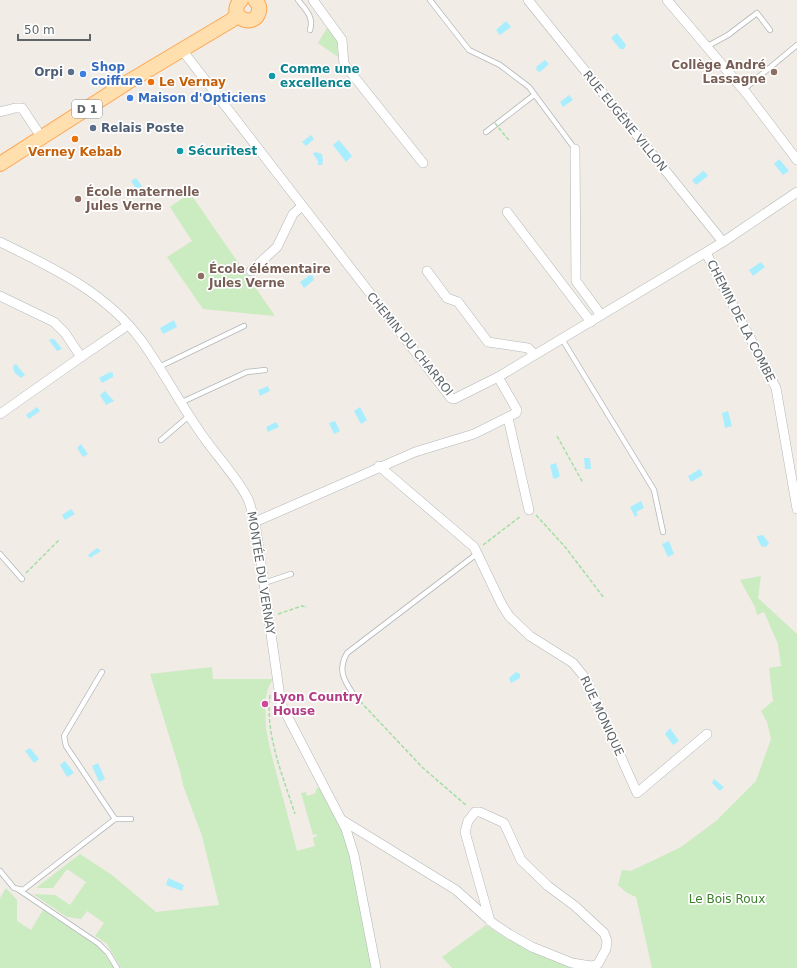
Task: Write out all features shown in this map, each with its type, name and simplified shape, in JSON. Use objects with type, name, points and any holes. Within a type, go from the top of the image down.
[{"type":"main road","points":[[241,0],[236,7],[237,14],[246,21],[254,19],[259,10],[258,1]]},
{"type":"main road","name":"D 1","points":[[0,164],[21,152],[128,82],[232,20],[237,14]]},
{"type":"main road","name":"D 1","points":[[0,174],[21,152]]},
{"type":"street","points":[[313,0],[342,40],[344,64],[423,163]]},
{"type":"street","name":"RUE EUGÈNE VILLON","points":[[528,0],[723,242]]},
{"type":"street","points":[[667,0],[743,90],[797,160]]},
{"type":"street","name":"CHEMIN DU CHARROI","points":[[182,50],[452,398],[454,399],[498,377]]},
{"type":"street","points":[[0,112],[15,108],[22,108],[42,138]]},
{"type":"street","points":[[575,149],[576,281],[601,315]]},
{"type":"street","points":[[706,253],[797,192]]},
{"type":"street","points":[[251,271],[278,247],[293,214],[302,206]]},
{"type":"street","points":[[507,212],[591,322]]},
{"type":"street","name":"MONTÉE DU VERNAY","points":[[0,242],[58,270],[74,280],[104,302],[128,325],[141,341],[180,403],[247,497],[254,522],[277,680],[283,709],[342,820],[354,855],[376,968]]},
{"type":"street","name":"CHEMIN DE LA COMBE","points":[[498,377],[534,354],[591,322],[706,253],[776,388],[797,509]]},
{"type":"street","points":[[427,271],[447,298],[458,302],[488,342],[528,348],[534,354]]},
{"type":"street","points":[[0,296],[54,322],[65,333],[81,356]]},
{"type":"street","points":[[0,414],[81,356],[128,325]]},
{"type":"street","points":[[254,522],[379,466],[415,452],[474,434],[508,418],[516,413],[517,408],[498,377]]},
{"type":"street","points":[[508,418],[529,510]]},
{"type":"street","name":"RUE MONIQUE","points":[[379,466],[477,551],[502,605],[509,616],[530,636],[573,663],[586,679],[637,792],[707,734]]},
{"type":"street","points":[[342,820],[456,890],[490,921],[509,934],[532,946],[582,966],[598,964],[606,949],[607,941],[604,933],[598,926],[575,906],[548,886],[520,860],[504,823],[480,812],[475,812],[468,821],[465,832],[490,921]]},
{"type":"lane","points":[[298,0],[310,17],[312,23],[310,30]]},
{"type":"lane","points":[[430,0],[469,50],[500,65],[529,87],[575,149]]},
{"type":"lane","points":[[706,47],[728,35],[757,13],[770,30]]},
{"type":"lane","points":[[743,90],[797,45]]},
{"type":"lane","points":[[486,132],[534,94]]},
{"type":"lane","points":[[158,368],[244,326]]},
{"type":"lane","points":[[562,339],[654,490],[663,532]]},
{"type":"lane","points":[[180,403],[247,372],[265,370]]},
{"type":"lane","points":[[161,440],[189,416]]},
{"type":"lane","points":[[352,692],[344,679],[342,672],[342,666],[347,653],[477,551]]},
{"type":"lane","points":[[0,554],[22,579]]},
{"type":"lane","points":[[264,583],[291,574]]},
{"type":"lane","points":[[102,672],[64,736],[66,746],[115,819]]},
{"type":"lane","points":[[18,889],[23,890],[115,819],[131,819]]},
{"type":"lane","points":[[0,872],[9,883],[99,944],[108,954],[116,968]]},
{"type":"path","points":[[495,123],[509,140]]},
{"type":"path","points":[[557,436],[583,483]]},
{"type":"path","points":[[477,551],[529,510],[532,511],[566,548],[604,598]]},
{"type":"path","points":[[22,579],[28,569],[59,540]]},
{"type":"path","points":[[268,617],[302,606],[306,607]]},
{"type":"path","points":[[277,680],[270,696],[270,727],[279,763],[295,814]]},
{"type":"path","points":[[352,692],[423,768],[445,789],[475,812]]},
{"type":"green space","points":[[327,28],[337,40],[338,57],[318,43]]},
{"type":"green space","points":[[190,193],[275,316],[203,309],[167,257],[192,241],[170,207]]},
{"type":"green space","name":"Le Bois Roux","points":[[761,576],[758,598],[797,634],[797,968],[652,968],[636,897],[627,893],[618,885],[622,870],[631,871],[681,847],[716,821],[756,781],[771,739],[767,722],[761,711],[773,701],[769,668],[781,666],[778,644],[764,612],[757,615],[755,607],[740,580]]},
{"type":"green space","points":[[212,667],[213,679],[273,679],[268,688],[265,702],[266,729],[297,851],[315,846],[313,838],[317,836],[316,834],[313,835],[301,793],[306,792],[307,796],[316,793],[316,789],[322,787],[346,835],[372,968],[121,968],[107,944],[95,936],[104,923],[87,911],[81,919],[67,917],[33,894],[55,895],[70,905],[86,882],[67,869],[53,888],[36,888],[80,854],[112,875],[156,912],[219,905],[202,836],[183,785],[150,674]]},
{"type":"green space","points":[[6,888],[17,900],[17,921],[31,930],[43,910],[101,949],[114,968],[0,968],[0,898]]},
{"type":"green space","points":[[486,925],[517,944],[573,968],[452,968],[442,957]]},
{"type":"water","points":[[506,21],[511,27],[500,35],[496,30]]},
{"type":"water","points":[[617,33],[626,45],[624,49],[620,49],[611,38]]},
{"type":"water","points":[[545,60],[549,64],[540,72],[537,71],[536,67]]},
{"type":"water","points":[[569,95],[573,100],[563,107],[560,102]]},
{"type":"water","points":[[311,135],[314,139],[306,146],[302,142]]},
{"type":"water","points":[[339,140],[352,156],[346,162],[333,145]]},
{"type":"water","points":[[315,152],[322,154],[322,165],[318,165],[318,161],[313,154]]},
{"type":"water","points":[[779,159],[789,171],[783,175],[774,164]]},
{"type":"water","points":[[703,171],[708,176],[696,185],[692,180]]},
{"type":"water","points":[[136,178],[142,186],[137,190],[131,181]]},
{"type":"water","points":[[761,262],[765,267],[753,276],[749,270]]},
{"type":"water","points":[[310,275],[313,276],[314,280],[304,288],[300,282]]},
{"type":"water","points":[[174,320],[177,327],[163,334],[160,328]]},
{"type":"water","points":[[54,339],[62,349],[57,351],[49,340]]},
{"type":"water","points":[[16,364],[25,375],[21,378],[14,372],[13,366]]},
{"type":"water","points":[[110,372],[113,373],[113,377],[102,383],[99,378]]},
{"type":"water","points":[[268,386],[270,391],[260,396],[258,390]]},
{"type":"water","points":[[105,391],[114,401],[106,405],[100,395]]},
{"type":"water","points":[[37,407],[40,411],[29,419],[26,415]]},
{"type":"water","points":[[360,407],[367,420],[361,424],[354,411]]},
{"type":"water","points":[[728,411],[732,426],[725,428],[722,413]]},
{"type":"water","points":[[335,421],[340,431],[334,434],[329,423]]},
{"type":"water","points":[[276,422],[279,427],[268,432],[266,427]]},
{"type":"water","points":[[81,444],[88,454],[83,457],[77,448]]},
{"type":"water","points":[[584,458],[590,458],[591,469],[585,469]]},
{"type":"water","points":[[556,463],[560,476],[556,479],[553,478],[550,465]]},
{"type":"water","points":[[700,469],[703,475],[691,482],[688,476]]},
{"type":"water","points":[[641,501],[644,508],[636,512],[638,515],[635,517],[630,507]]},
{"type":"water","points":[[71,509],[75,514],[65,520],[62,515]]},
{"type":"water","points":[[763,535],[769,543],[766,547],[761,546],[757,538],[757,536]]},
{"type":"water","points":[[669,541],[674,554],[668,557],[662,544]]},
{"type":"water","points":[[97,548],[101,551],[90,558],[88,555]]},
{"type":"water","points":[[516,672],[520,674],[520,678],[511,683],[509,678]]},
{"type":"water","points":[[670,728],[679,741],[673,745],[665,734]]},
{"type":"water","points":[[30,748],[39,759],[34,763],[25,751]]},
{"type":"water","points":[[65,761],[74,773],[67,777],[60,765]]},
{"type":"water","points":[[98,763],[105,779],[99,782],[92,766]]},
{"type":"water","points":[[714,779],[724,787],[720,791],[712,783]]},
{"type":"water","points":[[168,878],[184,885],[182,891],[166,885]]},
{"type":"place","name":"Orpi","points":[[71,72]]},
{"type":"place","name":"Collège André Lassagne","points":[[774,72]]},
{"type":"place","name":"Shop coiffure","points":[[83,74]]},
{"type":"place","name":"Comme une excellence","points":[[272,76]]},
{"type":"place","name":"Le Vernay","points":[[151,82]]},
{"type":"place","name":"Maison d'Opticiens","points":[[130,98]]},
{"type":"place","name":"Relais Poste","points":[[93,128]]},
{"type":"place","name":"Verney Kebab","points":[[75,139]]},
{"type":"place","name":"Sécuritest","points":[[180,151]]},
{"type":"place","name":"École maternelle Jules Verne","points":[[78,199]]},
{"type":"place","name":"École élémentaire Jules Verne","points":[[201,276]]},
{"type":"place","name":"Lyon Country House","points":[[265,704]]}]
